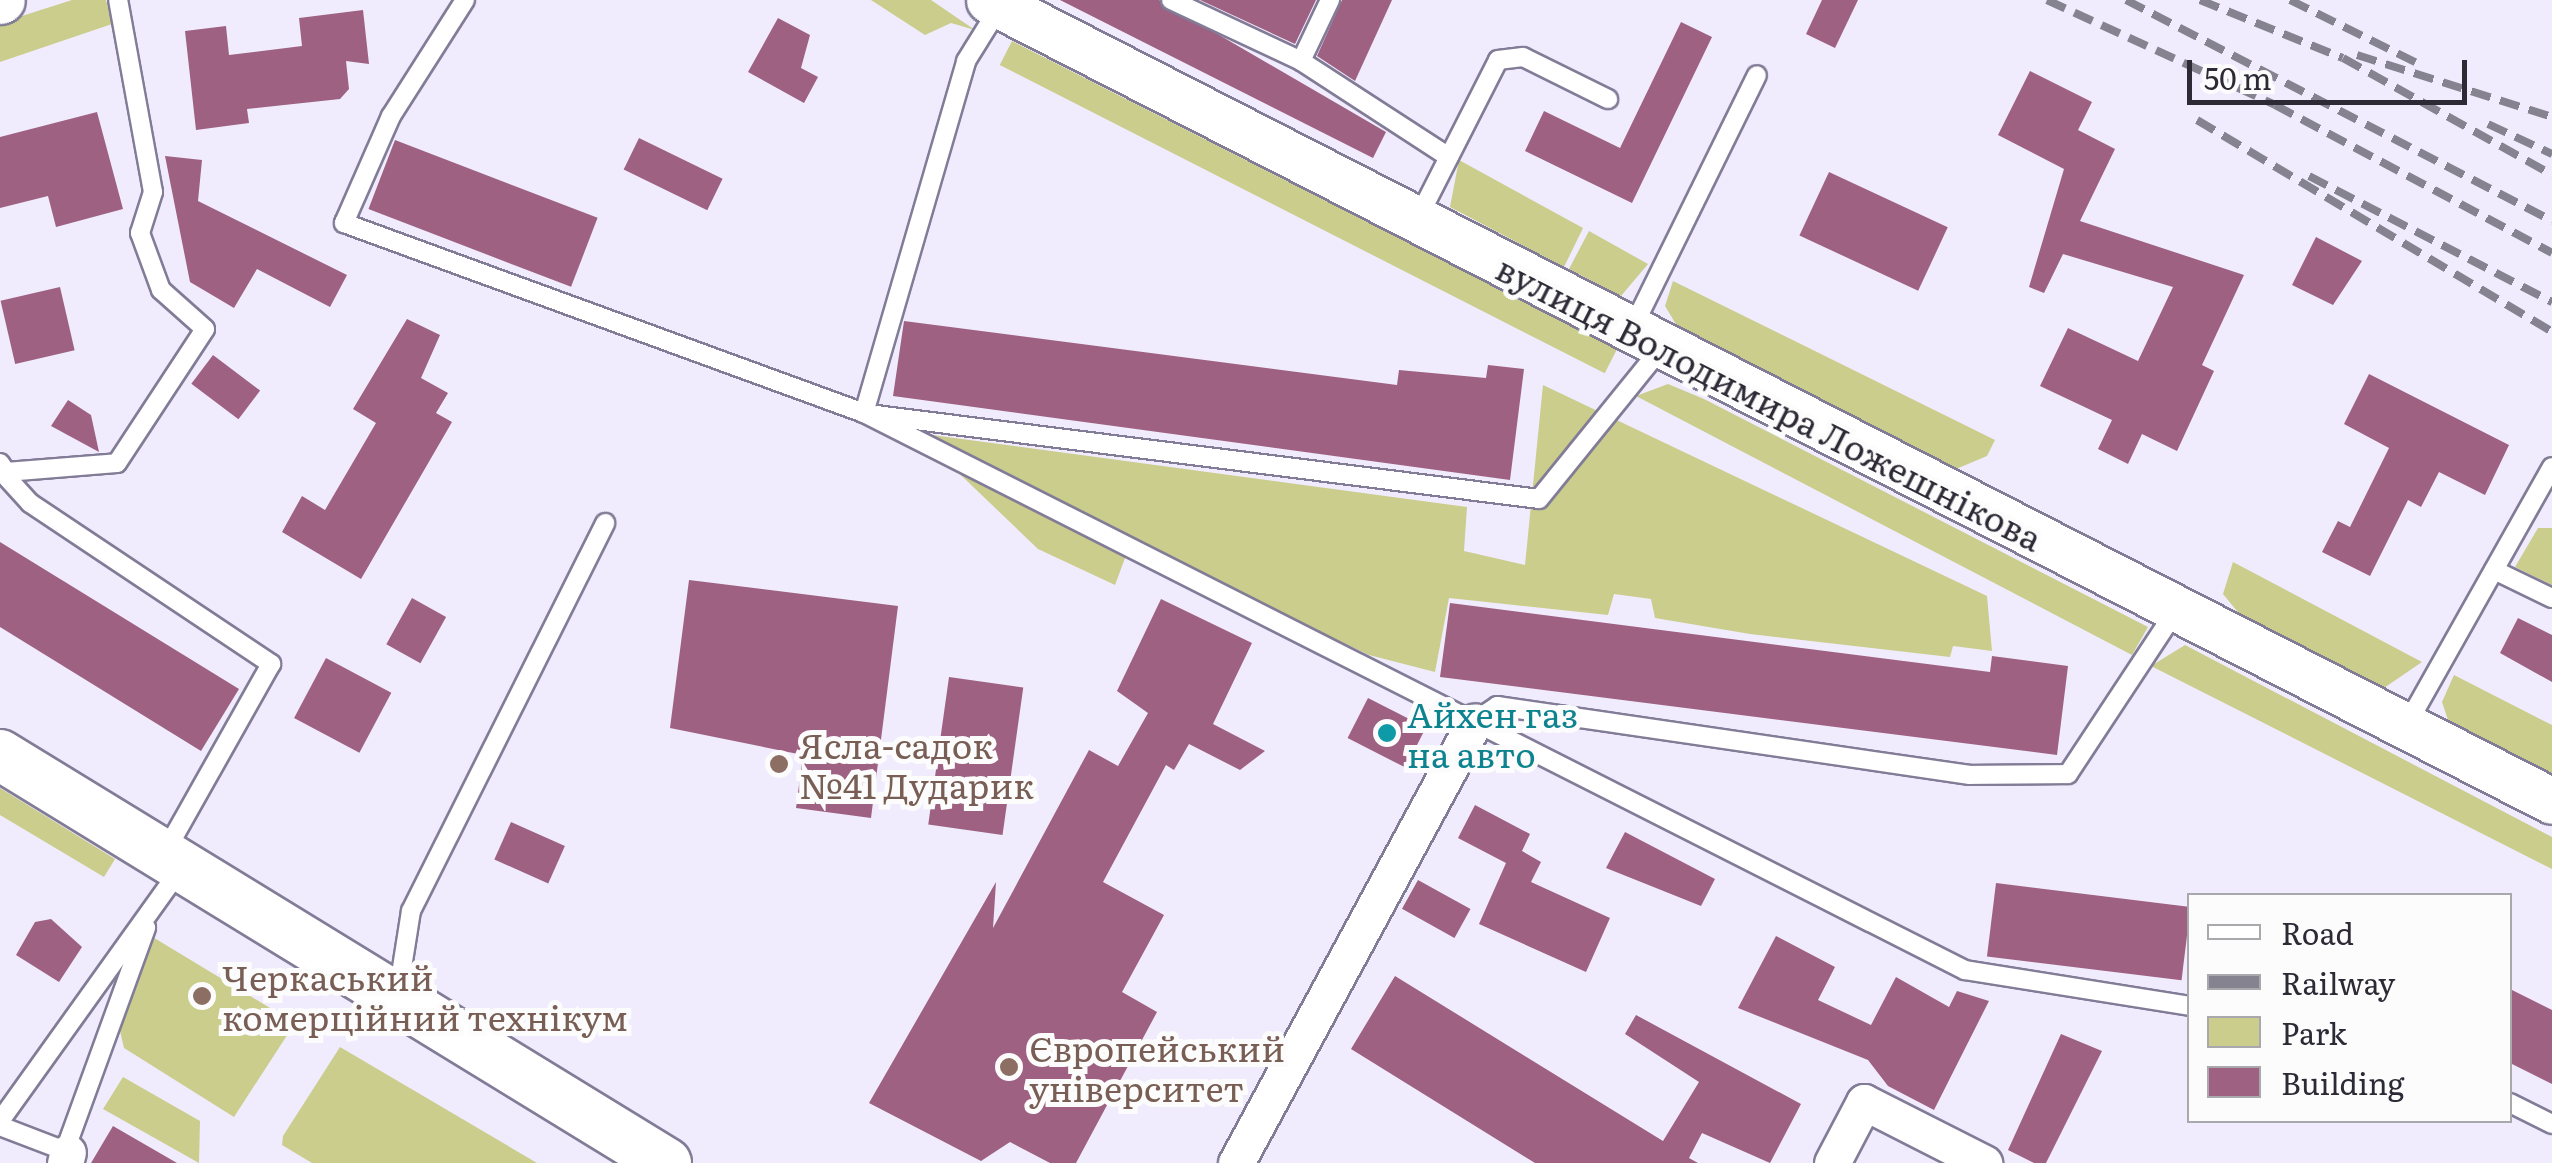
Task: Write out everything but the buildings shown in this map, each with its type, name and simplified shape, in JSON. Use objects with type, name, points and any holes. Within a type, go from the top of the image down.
[{"type":"main road","points":[[0,755],[660,1162]]},
{"type":"street","name":"вулиця Володимира Ложешнікова","points":[[995,3],[2552,801]]},
{"type":"street","points":[[1236,1163],[1475,721]]},
{"type":"street","points":[[1832,1163],[1864,1102],[1984,1163]]},
{"type":"lane","points":[[2,468],[117,463],[205,328],[162,290],[140,233],[154,192],[118,0]]},
{"type":"lane","points":[[465,0],[391,116],[344,223],[864,413],[1965,970],[2187,1006]]},
{"type":"lane","points":[[1170,0],[1301,61],[1449,157]]},
{"type":"lane","points":[[1301,61],[1330,0]]},
{"type":"lane","points":[[864,413],[966,61],[995,3]]},
{"type":"lane","points":[[1417,221],[1506,56],[1608,100]]},
{"type":"lane","points":[[864,413],[1539,499],[1647,339],[1757,76]]},
{"type":"lane","points":[[2406,726],[2552,467]]},
{"type":"lane","points":[[2,468],[30,503],[271,664],[173,860],[62,1159],[0,1123],[151,914]]},
{"type":"lane","points":[[397,998],[411,911],[605,523]]},
{"type":"lane","points":[[2494,570],[2552,598]]},
{"type":"lane","points":[[1475,721],[1497,706],[1970,775],[2068,774],[2176,610]]},
{"type":"lane","points":[[2512,1104],[2552,1124]]},
{"type":"green space","points":[[72,0],[106,0],[112,24],[0,62],[0,23]]},
{"type":"green space","points":[[871,0],[931,0],[975,30],[951,23],[925,35]]},
{"type":"green space","points":[[1012,41],[1617,349],[1605,373],[1000,65]]},
{"type":"green space","points":[[1459,160],[1583,228],[1564,267],[1450,207]]},
{"type":"green space","points":[[1589,231],[1648,264],[1621,296],[1569,269]]},
{"type":"green space","points":[[1673,281],[1995,440],[1987,456],[1956,469],[1677,326],[1665,306]]},
{"type":"green space","points":[[1668,384],[2148,627],[2132,655],[1636,396]]},
{"type":"green space","points":[[1543,385],[1987,596],[1992,651],[1953,646],[1950,657],[1750,634],[1655,618],[1651,599],[1614,594],[1608,615],[1449,598],[1435,672],[1369,655],[1131,542],[1115,585],[1038,549],[917,433],[1467,507],[1464,551],[1525,565]]},
{"type":"green space","points":[[2538,528],[2552,528],[2552,585],[2515,567]]},
{"type":"green space","points":[[2233,562],[2422,662],[2384,688],[2242,617],[2223,594]]},
{"type":"green space","points":[[2185,645],[2552,837],[2552,869],[2151,666]]},
{"type":"green space","points":[[2454,675],[2552,725],[2552,777],[2448,720],[2442,702]]},
{"type":"green space","points":[[0,788],[115,859],[104,877],[0,815]]},
{"type":"green space","points":[[151,936],[295,1023],[234,1117],[124,1048],[120,1031]]},
{"type":"green space","points":[[340,1047],[537,1163],[312,1163],[282,1145],[283,1136]]},
{"type":"green space","points":[[123,1077],[200,1121],[199,1163],[103,1109]]},
{"type":"railway","points":[[2047,0],[2275,105],[2552,253]]},
{"type":"railway","points":[[2126,0],[2552,221]]},
{"type":"railway","points":[[2200,0],[2343,58],[2552,175]]},
{"type":"railway","points":[[2290,0],[2415,62]]},
{"type":"railway","points":[[2357,55],[2552,117]]},
{"type":"railway","points":[[2197,120],[2552,332]]},
{"type":"railway","points":[[2488,124],[2552,154]]},
{"type":"railway","points":[[2309,176],[2552,302]]},
{"type":"place","name":"Айхен газ на авто","points":[[1387,733]]},
{"type":"place","name":"Ясла-садок №41 Дударик","points":[[779,764]]},
{"type":"place","name":"Черкаський комерційний технікум","points":[[202,996]]},
{"type":"place","name":"Європейський університет","points":[[1009,1067]]}]
